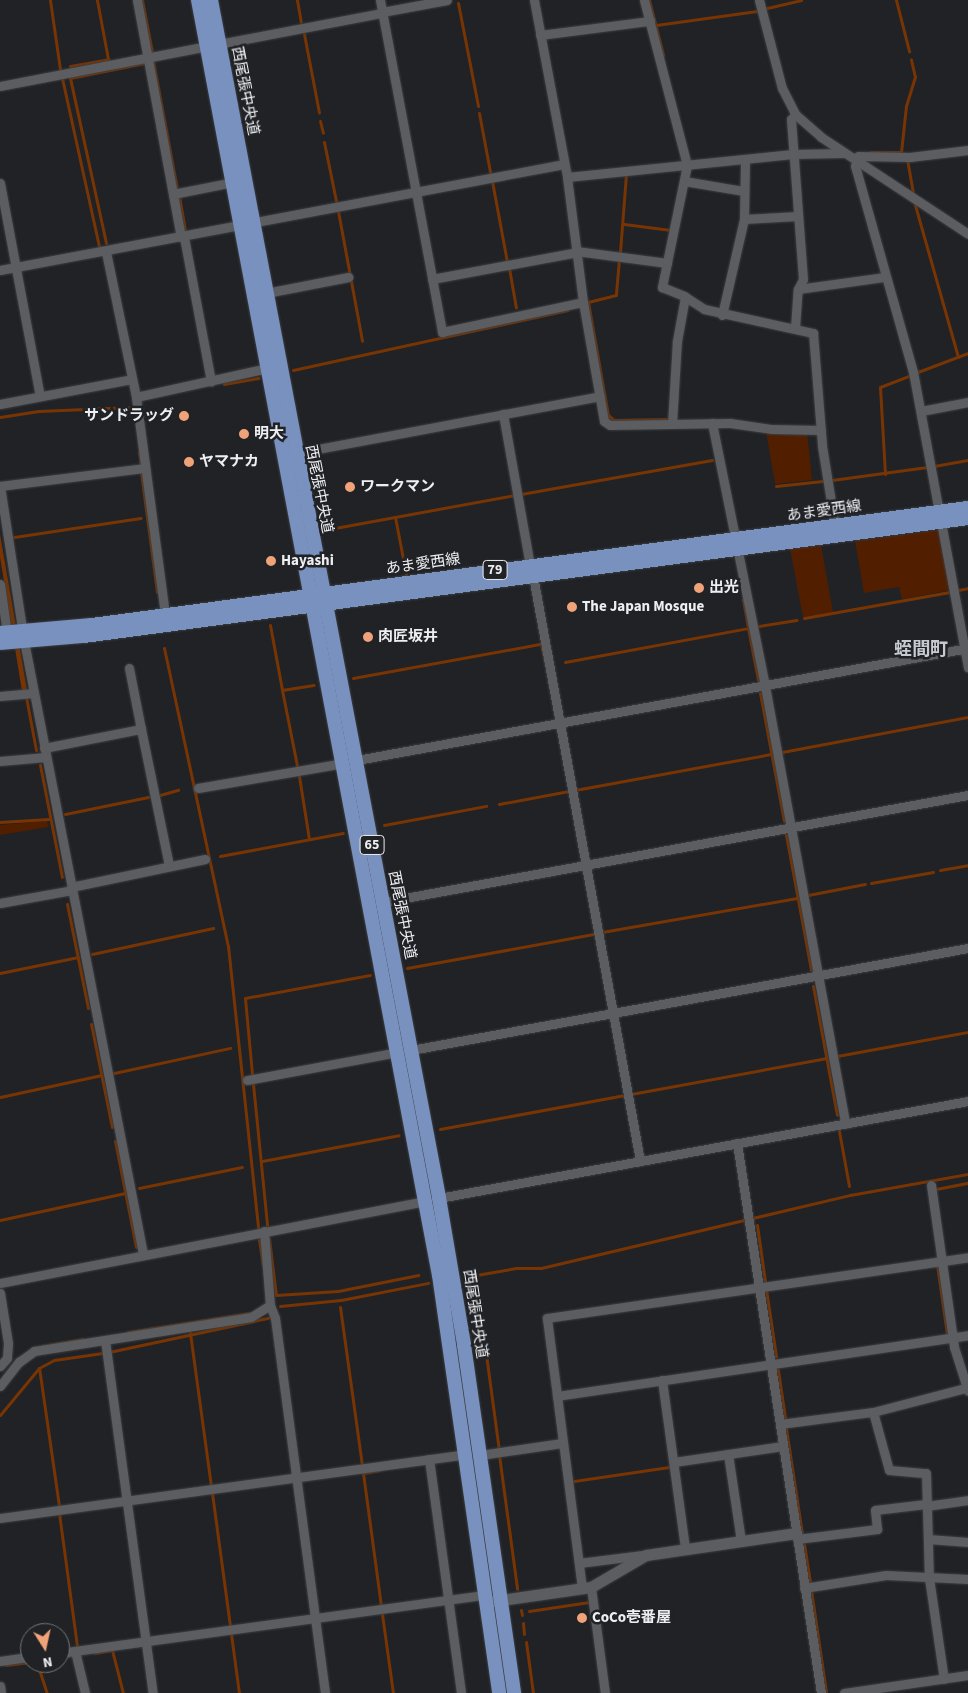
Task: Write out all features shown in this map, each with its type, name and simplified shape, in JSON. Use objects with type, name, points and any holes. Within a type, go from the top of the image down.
[{"type":"main road","name":"西尾張中央道","points":[[198,0],[213,45],[247,224],[268,368],[319,599],[432,1199],[473,1454],[502,1599],[514,1693]]},
{"type":"main road","name":"西尾張中央道","points":[[211,0],[213,45],[233,182],[266,293],[296,453],[319,599]]},
{"type":"main road","name":"あま愛西線","points":[[10,637],[319,599],[940,517],[968,508]]},
{"type":"main road","name":"あま愛西線","points":[[736,544],[835,526],[940,517],[968,518]]},
{"type":"main road","name":"あま愛西線","points":[[10,637],[165,615],[319,599]]},
{"type":"main road","name":"西尾張中央道","points":[[350,762],[383,902],[404,1051]]},
{"type":"main road","name":"西尾張中央道","points":[[473,1454],[486,1599],[499,1693]]},
{"type":"street","points":[[137,0],[173,194],[211,381]]},
{"type":"street","points":[[380,0],[442,332],[583,302]]},
{"type":"street","points":[[0,86],[447,0]]},
{"type":"street","points":[[534,0],[567,177],[583,302],[604,421],[610,425],[712,423],[821,430]]},
{"type":"street","points":[[644,0],[687,165],[662,287],[685,297],[694,305],[722,315],[813,333],[821,430],[835,526]]},
{"type":"street","points":[[759,0],[782,88],[796,115],[845,153],[968,234]]},
{"type":"street","points":[[540,34],[650,21]]},
{"type":"street","points":[[795,328],[798,289],[803,279],[791,119],[796,115]]},
{"type":"street","points":[[856,160],[858,156],[910,158],[968,150]]},
{"type":"street","points":[[567,177],[793,154],[845,153]]},
{"type":"street","points":[[722,315],[744,219],[745,160]]},
{"type":"street","points":[[856,160],[921,411],[966,648],[968,668]]},
{"type":"street","points":[[0,270],[106,252],[415,191],[564,164]]},
{"type":"street","points":[[684,181],[744,191]]},
{"type":"street","points":[[173,194],[233,182]]},
{"type":"street","points":[[0,183],[40,396]]},
{"type":"street","points":[[744,219],[798,216]]},
{"type":"street","points":[[106,252],[136,397],[165,615]]},
{"type":"street","points":[[432,279],[576,252],[667,263]]},
{"type":"street","points":[[266,293],[348,277]]},
{"type":"street","points":[[798,289],[885,277]]},
{"type":"street","points":[[672,424],[677,341],[685,297]]},
{"type":"street","points":[[136,397],[268,368]]},
{"type":"street","points":[[0,404],[132,379]]},
{"type":"street","points":[[296,453],[600,396]]},
{"type":"street","points":[[921,411],[968,402]]},
{"type":"street","points":[[503,414],[640,1161]]},
{"type":"street","points":[[712,423],[765,686],[845,1124]]},
{"type":"street","points":[[10,637],[0,486],[145,468]]},
{"type":"street","points":[[0,584],[10,637],[34,693],[143,1254]]},
{"type":"street","points":[[198,788],[350,762],[966,648]]},
{"type":"street","points":[[128,668],[169,866]]},
{"type":"street","points":[[0,696],[34,693]]},
{"type":"street","points":[[0,761],[45,753],[141,728]]},
{"type":"street","points":[[383,902],[968,795]]},
{"type":"street","points":[[0,903],[205,859]]},
{"type":"street","points":[[247,1080],[968,948]]},
{"type":"street","points":[[0,1283],[432,1199],[968,1101]]},
{"type":"street","points":[[737,1143],[761,1287],[796,1536],[821,1693]]},
{"type":"street","points":[[780,1424],[873,1412],[966,1389],[952,1337],[931,1185]]},
{"type":"street","points":[[264,1231],[270,1305],[275,1318],[325,1693]]},
{"type":"street","points":[[605,1693],[587,1587],[579,1563],[547,1318],[968,1256]]},
{"type":"street","points":[[0,1294],[4,1350],[7,1358],[0,1366]]},
{"type":"street","points":[[0,1386],[20,1362],[34,1351],[251,1317],[270,1305]]},
{"type":"street","points":[[557,1396],[968,1335]]},
{"type":"street","points":[[105,1340],[153,1693]]},
{"type":"street","points":[[662,1380],[685,1549]]},
{"type":"street","points":[[873,1412],[889,1470],[924,1470],[929,1578],[944,1679]]},
{"type":"street","points":[[0,1518],[429,1459],[562,1443]]},
{"type":"street","points":[[674,1462],[784,1446]]},
{"type":"street","points":[[728,1454],[741,1541]]},
{"type":"street","points":[[429,1459],[461,1693]]},
{"type":"street","points":[[579,1563],[741,1541],[878,1529],[875,1510],[968,1500]]},
{"type":"street","points":[[928,1539],[968,1542]]},
{"type":"street","points":[[70,1652],[448,1601],[502,1599],[587,1587],[646,1555]]},
{"type":"street","points":[[804,1588],[886,1576],[968,1580]]},
{"type":"street","points":[[75,1651],[86,1693]]},
{"type":"street","points":[[0,1661],[20,1658]]},
{"type":"street","points":[[844,1693],[968,1675]]},
{"type":"street","points":[[0,1686],[1,1693]]},
{"type":"shaded area","points":[[766,431],[807,432],[812,480],[775,484]]},
{"type":"shaded area","points":[[938,530],[951,590],[902,599],[899,587],[864,593],[855,541]]},
{"type":"shaded area","points":[[0,534],[27,690],[22,691],[0,557]]},
{"type":"shaded area","points":[[821,545],[833,612],[803,617],[790,549]]},
{"type":"shaded area","points":[[47,821],[48,827],[0,835],[0,825]]},
{"type":"waterway","points":[[50,0],[60,69]]},
{"type":"waterway","points":[[70,66],[108,59],[97,0]]},
{"type":"waterway","points":[[142,0],[152,52]]},
{"type":"waterway","points":[[297,0],[301,22]]},
{"type":"waterway","points":[[649,0],[663,55]]},
{"type":"waterway","points":[[767,8],[801,0]]},
{"type":"waterway","points":[[896,0],[909,51]]},
{"type":"waterway","points":[[458,3],[478,106]]},
{"type":"waterway","points":[[656,25],[757,11]]},
{"type":"waterway","points":[[304,34],[319,113]]},
{"type":"waterway","points":[[870,152],[901,152],[906,106],[915,77],[911,59]]},
{"type":"waterway","points":[[153,61],[177,189]]},
{"type":"waterway","points":[[106,243],[70,78],[145,63]]},
{"type":"waterway","points":[[62,78],[99,246]]},
{"type":"waterway","points":[[479,113],[490,172]]},
{"type":"waterway","points":[[320,121],[323,133]]},
{"type":"waterway","points":[[324,142],[336,201]]},
{"type":"waterway","points":[[907,159],[913,192]]},
{"type":"waterway","points":[[620,252],[626,174]]},
{"type":"waterway","points":[[492,181],[507,262]]},
{"type":"waterway","points":[[179,196],[185,229]]},
{"type":"waterway","points":[[915,205],[958,357]]},
{"type":"waterway","points":[[338,211],[362,341]]},
{"type":"waterway","points":[[624,224],[671,230]]},
{"type":"waterway","points":[[619,259],[616,295],[588,302],[608,415],[614,420],[669,419]]},
{"type":"waterway","points":[[509,268],[516,307]]},
{"type":"waterway","points":[[293,370],[568,310]]},
{"type":"waterway","points":[[915,373],[968,353]]},
{"type":"waterway","points":[[885,474],[880,387],[911,375]]},
{"type":"waterway","points":[[224,384],[258,378]]},
{"type":"waterway","points":[[0,417],[39,411],[132,407],[135,419]]},
{"type":"waterway","points":[[139,452],[141,466]]},
{"type":"waterway","points":[[521,494],[712,460]]},
{"type":"waterway","points":[[934,466],[968,460]]},
{"type":"waterway","points":[[832,480],[927,467]]},
{"type":"waterway","points":[[141,472],[157,592]]},
{"type":"waterway","points":[[776,486],[823,481]]},
{"type":"waterway","points":[[324,530],[514,495]]},
{"type":"waterway","points":[[395,517],[406,574]]},
{"type":"waterway","points":[[14,537],[141,518]]},
{"type":"waterway","points":[[958,590],[968,588]]},
{"type":"waterway","points":[[804,618],[950,592]]},
{"type":"waterway","points":[[743,599],[748,628]]},
{"type":"waterway","points":[[759,626],[797,620]]},
{"type":"waterway","points":[[270,625],[282,690],[314,685]]},
{"type":"waterway","points":[[565,662],[748,628],[758,680]]},
{"type":"waterway","points":[[353,678],[541,644],[546,666]]},
{"type":"waterway","points":[[164,648],[228,946],[258,1227]]},
{"type":"waterway","points":[[282,690],[297,766]]},
{"type":"waterway","points":[[760,693],[784,821]]},
{"type":"waterway","points":[[26,697],[36,750]]},
{"type":"waterway","points":[[782,752],[968,717]]},
{"type":"waterway","points":[[575,790],[771,754]]},
{"type":"waterway","points":[[40,765],[62,877]]},
{"type":"waterway","points":[[299,776],[309,839]]},
{"type":"waterway","points":[[160,795],[178,790]]},
{"type":"waterway","points":[[499,804],[569,791]]},
{"type":"waterway","points":[[65,814],[148,797]]},
{"type":"waterway","points":[[384,825],[486,806]]},
{"type":"waterway","points":[[0,822],[49,819]]},
{"type":"waterway","points":[[220,856],[343,833]]},
{"type":"waterway","points":[[786,835],[811,970]]},
{"type":"waterway","points":[[940,870],[968,865]]},
{"type":"waterway","points":[[871,883],[933,872]]},
{"type":"waterway","points":[[808,895],[865,884]]},
{"type":"waterway","points":[[602,932],[797,898]]},
{"type":"waterway","points":[[67,904],[88,1008]]},
{"type":"waterway","points":[[92,954],[213,928]]},
{"type":"waterway","points":[[407,968],[595,934]]},
{"type":"waterway","points":[[0,973],[78,957]]},
{"type":"waterway","points":[[252,1074],[245,998],[370,975]]},
{"type":"waterway","points":[[813,986],[837,1115]]},
{"type":"waterway","points":[[91,1024],[112,1127]]},
{"type":"waterway","points":[[837,1056],[968,1032]]},
{"type":"waterway","points":[[114,1073],[230,1048]]},
{"type":"waterway","points":[[631,1094],[827,1058]]},
{"type":"waterway","points":[[0,1097],[102,1075]]},
{"type":"waterway","points":[[253,1084],[267,1225]]},
{"type":"waterway","points":[[440,1129],[625,1095]]},
{"type":"waterway","points":[[839,1131],[849,1186]]},
{"type":"waterway","points":[[262,1161],[399,1135]]},
{"type":"waterway","points":[[115,1141],[136,1247]]},
{"type":"waterway","points":[[139,1188],[242,1167]]},
{"type":"waterway","points":[[465,1277],[516,1268],[541,1268],[850,1195],[968,1174]]},
{"type":"waterway","points":[[936,1189],[968,1183]]},
{"type":"waterway","points":[[0,1220],[125,1193]]},
{"type":"waterway","points":[[757,1225],[765,1281]]},
{"type":"waterway","points":[[269,1239],[276,1295],[338,1291],[418,1275]]},
{"type":"waterway","points":[[259,1240],[263,1265]]},
{"type":"waterway","points":[[937,1265],[947,1334]]},
{"type":"waterway","points":[[280,1306],[341,1300],[428,1283]]},
{"type":"waterway","points":[[477,1284],[484,1337]]},
{"type":"waterway","points":[[766,1289],[776,1356]]},
{"type":"waterway","points":[[340,1307],[362,1466]]},
{"type":"waterway","points":[[128,1332],[250,1313]]},
{"type":"waterway","points":[[109,1352],[268,1318]]},
{"type":"waterway","points":[[190,1333],[211,1486]]},
{"type":"waterway","points":[[42,1346],[82,1339]]},
{"type":"waterway","points":[[485,1347],[499,1450]]},
{"type":"waterway","points":[[59,1506],[39,1368],[54,1360],[103,1353]]},
{"type":"waterway","points":[[0,1415],[39,1368]]},
{"type":"waterway","points":[[778,1370],[785,1418]]},
{"type":"waterway","points":[[786,1428],[802,1534]]},
{"type":"waterway","points":[[499,1455],[517,1589]]},
{"type":"waterway","points":[[574,1481],[669,1467]]},
{"type":"waterway","points":[[380,1470],[363,1473],[381,1606]]},
{"type":"waterway","points":[[212,1493],[230,1627]]},
{"type":"waterway","points":[[59,1513],[77,1646]]},
{"type":"waterway","points":[[804,1544],[810,1583]]},
{"type":"waterway","points":[[811,1590],[826,1691]]},
{"type":"waterway","points":[[529,1611],[589,1602]]},
{"type":"waterway","points":[[521,1610],[522,1615]]},
{"type":"waterway","points":[[382,1614],[393,1693]]},
{"type":"waterway","points":[[523,1623],[524,1634]]},
{"type":"waterway","points":[[231,1634],[239,1693]]},
{"type":"waterway","points":[[526,1642],[533,1693]]},
{"type":"waterway","points":[[95,1653],[112,1650],[123,1693]]},
{"type":"waterway","points":[[6,1665],[20,1663]]},
{"type":"waterway","points":[[40,1673],[47,1693]]},
{"type":"place","name":"サンドラッグ","points":[[184,416]]},
{"type":"place","name":"明大","points":[[244,434]]},
{"type":"place","name":"ヤマナカ","points":[[189,462]]},
{"type":"place","name":"ワークマン","points":[[350,487]]},
{"type":"place","name":"Hayashi","points":[[271,561]]},
{"type":"place","name":"出光","points":[[699,588]]},
{"type":"place","name":"The Japan Mosque","points":[[572,607]]},
{"type":"place","name":"肉匠坂井","points":[[368,637]]},
{"type":"place","name":"CoCo壱番屋","points":[[582,1618]]},
{"type":"district","name":"蛭間町","points":[[921,650]]}]
